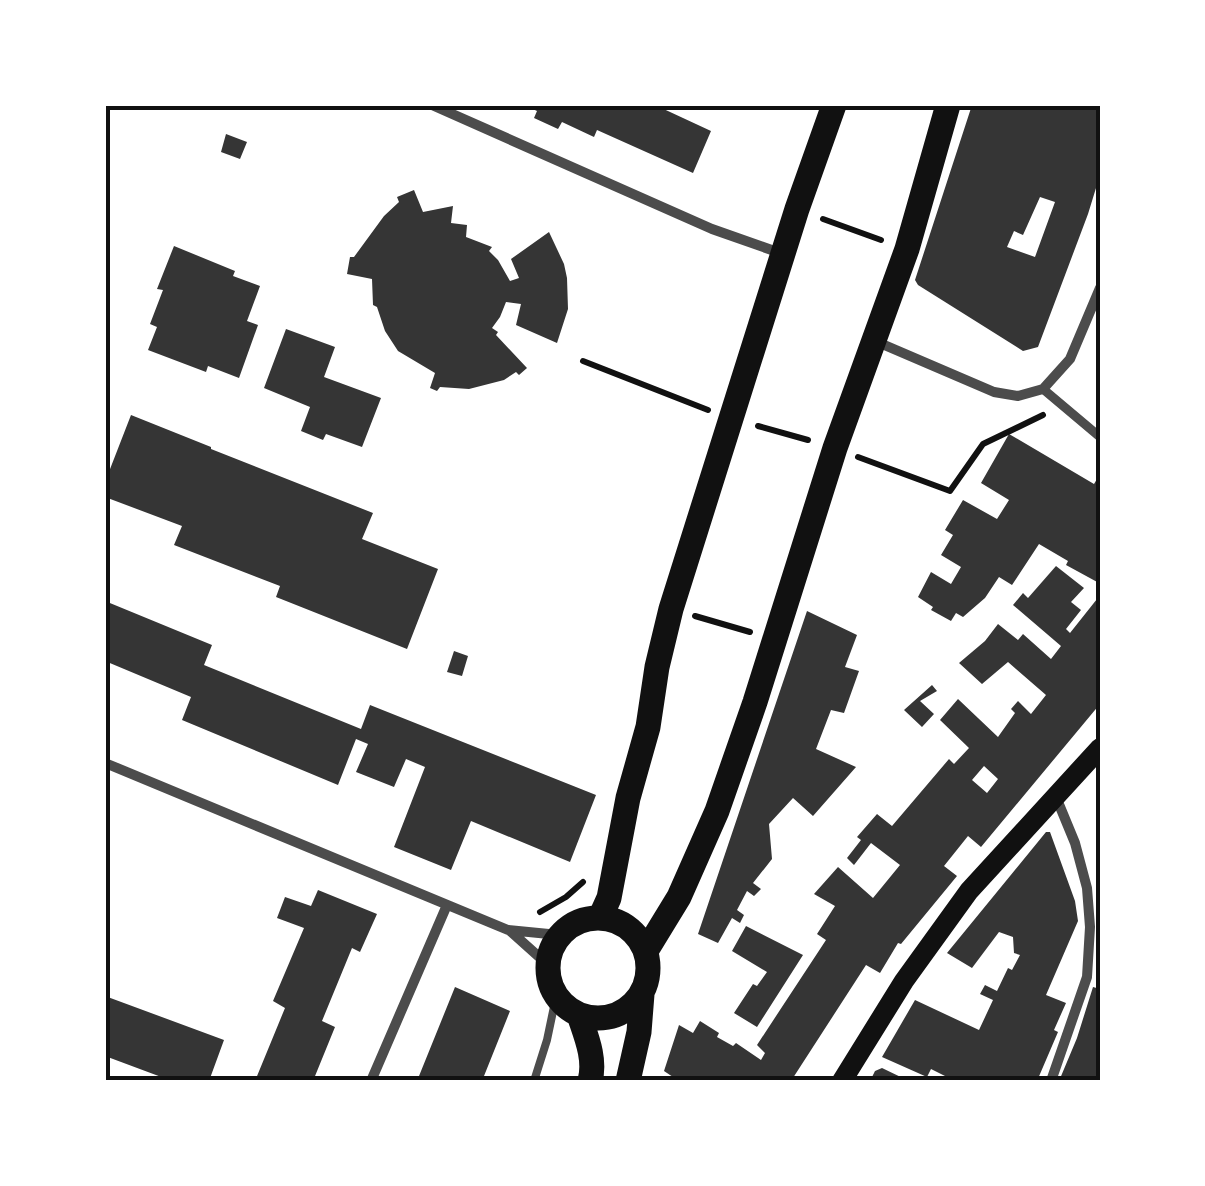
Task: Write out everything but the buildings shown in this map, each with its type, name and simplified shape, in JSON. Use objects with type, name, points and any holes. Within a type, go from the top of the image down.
[{"type":"main road","points":[[600,918],[609,898],[628,798],[648,726],[670,609],[834,105]]},
{"type":"main road","points":[[646,951],[678,897],[716,811],[835,448],[907,249],[948,105]]},
{"type":"main road","points":[[842,1081],[904,981],[969,891],[1100,748]]},
{"type":"main road","points":[[600,918],[628,927],[638,938],[646,951],[648,980],[642,994],[622,1014],[593,1019],[566,1008],[549,981],[547,964],[551,949],[571,926],[600,918]]},
{"type":"main road","points":[[628,1081],[639,1032],[642,994]]},
{"type":"main road","points":[[578,1016],[589,1043],[590,1081]]},
{"type":"street","points":[[432,105],[712,229],[784,255]]},
{"type":"street","points":[[875,342],[994,392],[1018,396],[1043,390],[1070,359],[1100,288]]},
{"type":"street","points":[[1043,390],[1100,437]]},
{"type":"street","points":[[105,763],[508,930],[560,936]]},
{"type":"street","points":[[1051,1081],[1087,977],[1090,927],[1087,888],[1075,843],[1056,798]]},
{"type":"street","points":[[371,1081],[447,905]]},
{"type":"street","points":[[508,930],[547,964]]},
{"type":"lane","points":[[1087,977],[1100,981]]},
{"type":"lane","points":[[534,1081],[556,996]]},
{"type":"path","points":[[798,210],[907,249]]},
{"type":"path","points":[[670,609],[774,639]]}]
